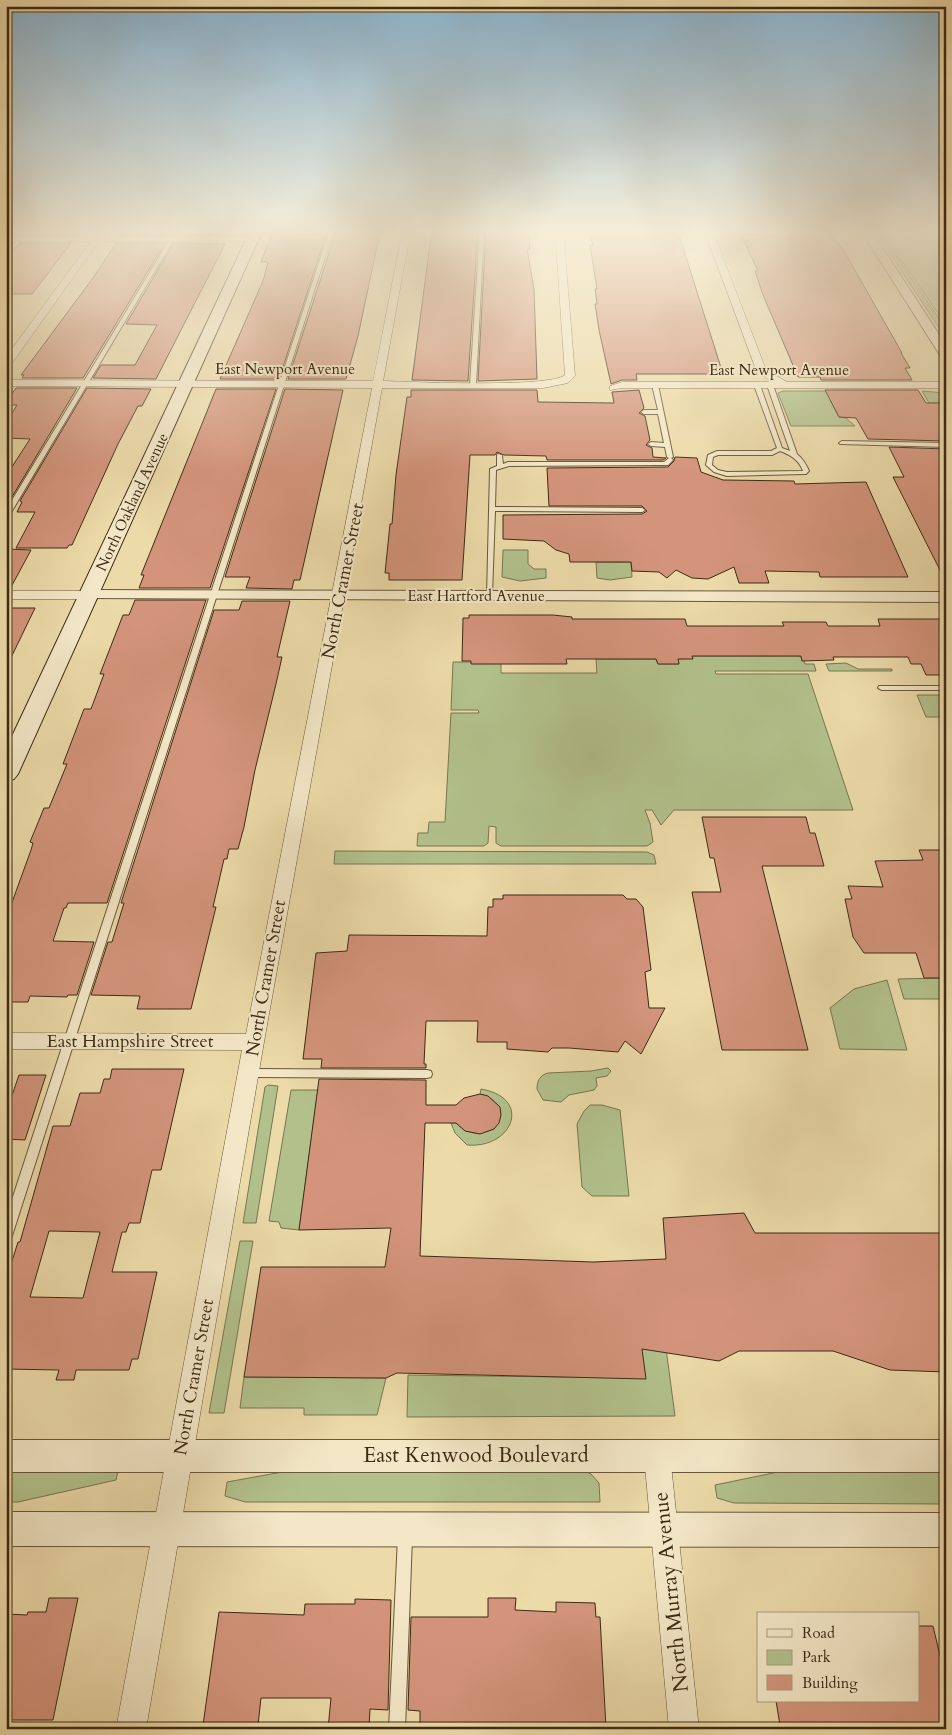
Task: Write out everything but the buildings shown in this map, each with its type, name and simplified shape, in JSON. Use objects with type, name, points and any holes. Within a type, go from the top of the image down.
[{"type":"main road","name":"North Oakland Avenue","points":[[6,774],[220,310]]},
{"type":"street","points":[[6,364],[45,310]]},
{"type":"street","name":"North Cramer Street","points":[[131,1729],[254,1042],[393,310]]},
{"type":"street","name":"East Newport Avenue","points":[[6,383],[551,385],[564,382],[570,376],[565,310]]},
{"type":"street","points":[[739,310],[762,372],[788,385]]},
{"type":"street","points":[[917,310],[946,355]]},
{"type":"street","name":"East Newport Avenue","points":[[614,388],[628,385],[946,385]]},
{"type":"street","name":"East Hartford Avenue","points":[[6,595],[946,597]]},
{"type":"street","name":"East Hampshire Street","points":[[6,1041],[254,1042]]},
{"type":"street","name":"North Murray Avenue","points":[[657,1455],[666,1530],[684,1729]]},
{"type":"street","name":"East Kenwood Boulevard","points":[[6,1456],[946,1456]]},
{"type":"street","points":[[6,1529],[946,1530]]},
{"type":"lane","points":[[6,516],[86,384],[128,310]]},
{"type":"lane","points":[[6,1236],[305,310]]},
{"type":"lane","points":[[474,385],[478,310]]},
{"type":"lane","points":[[489,596],[493,469],[500,466],[666,464],[670,459],[655,385]]},
{"type":"lane","points":[[757,385],[780,450]]},
{"type":"lane","points":[[770,385],[794,454],[805,466],[804,473],[727,474],[716,471],[709,464],[710,456],[717,453],[772,453],[780,450],[794,454]]},
{"type":"lane","points":[[644,412],[661,412]]},
{"type":"lane","points":[[842,443],[946,445]]},
{"type":"lane","points":[[651,444],[667,445]]},
{"type":"lane","points":[[499,455],[500,466]]},
{"type":"lane","points":[[491,508],[642,510]]},
{"type":"lane","points":[[882,688],[946,688]]},
{"type":"lane","points":[[249,1073],[427,1074]]},
{"type":"lane","points":[[397,1729],[406,1530]]},
{"type":"green space","points":[[927,310],[933,310],[946,329],[946,334],[943,334]]},
{"type":"green space","points":[[936,310],[946,310],[946,325]]},
{"type":"green space","points":[[783,391],[835,391],[865,400],[830,400],[839,417],[846,418],[855,426],[791,426],[778,393]]},
{"type":"green space","points":[[922,391],[945,393],[946,415],[940,403],[929,403]]},
{"type":"green space","points":[[503,550],[528,550],[528,564],[534,569],[546,569],[546,578],[520,581],[502,577]]},
{"type":"green space","points":[[596,562],[631,562],[632,577],[610,580],[597,578]]},
{"type":"green space","points":[[692,656],[799,656],[804,660],[805,664],[814,664],[816,671],[715,671],[716,674],[808,674],[853,810],[674,810],[661,825],[652,810],[645,810],[650,823],[653,842],[647,846],[501,846],[496,843],[496,827],[489,826],[488,843],[484,846],[417,846],[418,833],[428,833],[429,822],[445,822],[451,713],[479,713],[478,710],[451,710],[453,662],[501,662],[501,673],[597,673],[596,659],[656,659],[658,664],[679,664],[678,659],[693,658]]},
{"type":"green space","points":[[846,663],[858,669],[892,669],[892,671],[829,671],[826,664]]},
{"type":"green space","points":[[917,695],[946,695],[946,717],[926,717]]},
{"type":"green space","points":[[335,851],[647,852],[654,855],[656,864],[334,864]]},
{"type":"green space","points":[[940,978],[946,987],[946,999],[904,999],[898,979]]},
{"type":"green space","points":[[887,980],[907,1050],[840,1049],[830,1008],[854,989]]},
{"type":"green space","points":[[608,1068],[611,1071],[607,1076],[596,1078],[597,1086],[594,1090],[569,1095],[561,1102],[543,1100],[537,1089],[540,1079],[548,1073],[591,1071]]},
{"type":"green space","points":[[268,1085],[278,1086],[256,1223],[243,1223],[265,1087]]},
{"type":"green space","points":[[481,1089],[497,1094],[507,1102],[512,1112],[511,1122],[496,1139],[483,1144],[467,1145],[455,1133],[451,1123],[456,1123],[469,1132],[478,1133],[494,1129],[500,1117],[499,1107],[492,1099],[480,1094]]},
{"type":"green space","points":[[291,1090],[318,1090],[299,1230],[281,1228],[279,1222],[269,1221]]},
{"type":"green space","points":[[590,1105],[602,1105],[620,1110],[629,1196],[592,1196],[582,1187],[577,1124],[584,1111]]},
{"type":"green space","points":[[240,1241],[253,1241],[224,1413],[209,1413]]},
{"type":"green space","points":[[637,1309],[661,1311],[675,1416],[407,1417],[408,1375],[633,1378]]},
{"type":"green space","points":[[244,1377],[386,1378],[377,1415],[304,1415],[304,1408],[240,1408]]},
{"type":"green space","points":[[6,1464],[118,1471],[116,1480],[18,1502],[6,1502]]},
{"type":"green space","points":[[321,1465],[577,1468],[591,1474],[599,1483],[600,1502],[245,1502],[225,1496],[227,1482]]},
{"type":"green space","points":[[807,1466],[946,1466],[946,1504],[734,1503],[717,1498],[715,1485]]}]
